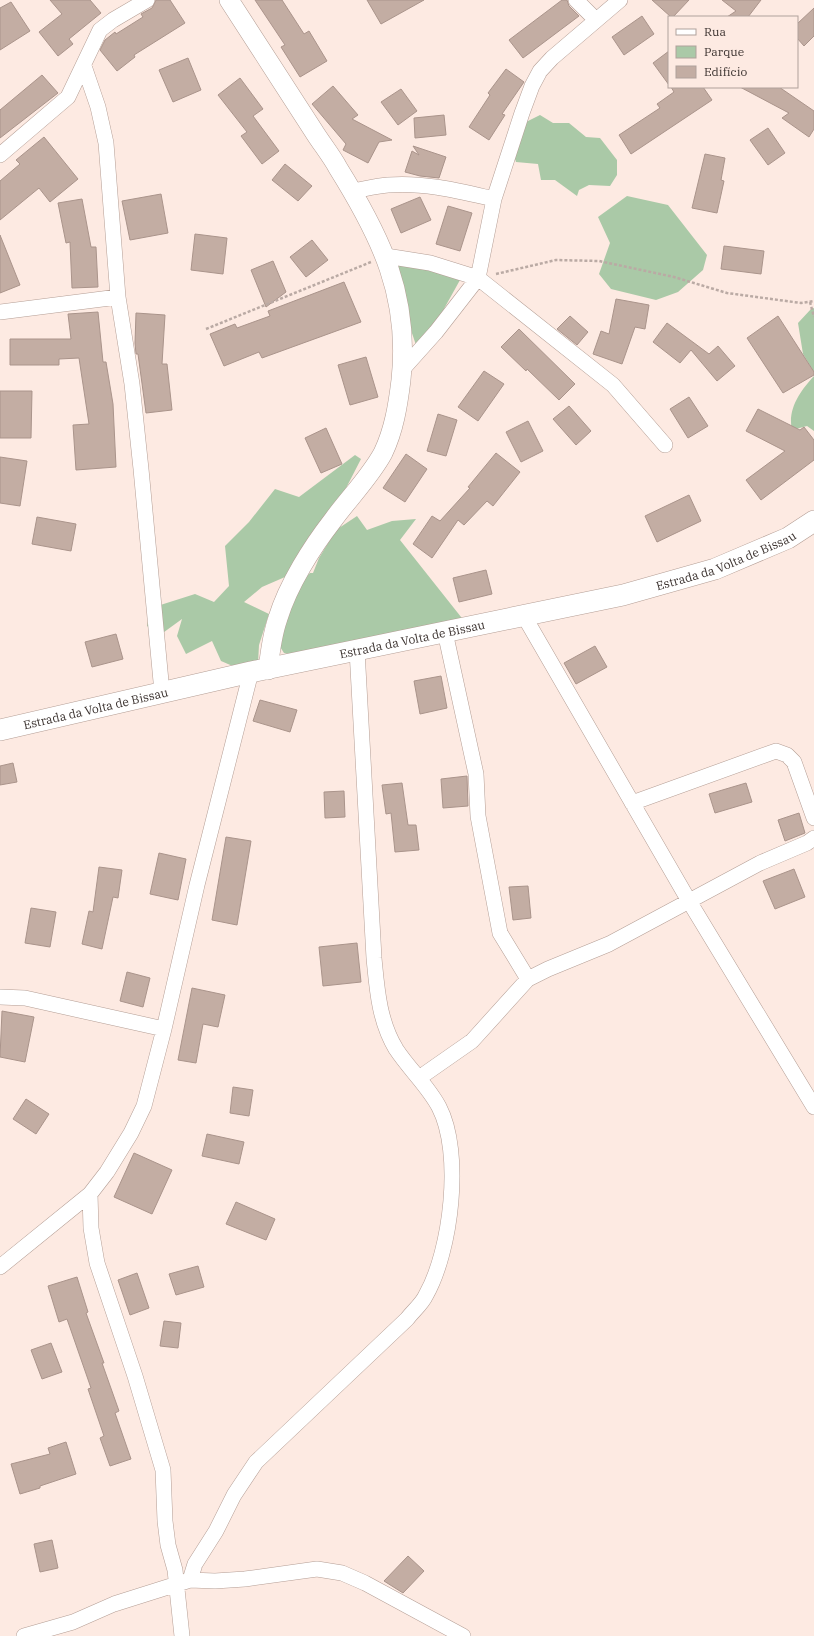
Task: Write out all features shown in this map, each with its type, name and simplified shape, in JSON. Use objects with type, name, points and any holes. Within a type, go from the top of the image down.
[{"type":"main road","name":"Estrada da Volta de Bissau","points":[[0,730],[162,692],[623,595],[715,569],[788,538],[814,521]]},
{"type":"street","points":[[0,155],[68,97],[100,30],[113,20],[147,0]]},
{"type":"street","points":[[1,1264],[90,1194],[124,1145],[144,1106],[164,1029],[197,885],[259,671],[272,638],[278,616],[300,571],[328,526],[363,482],[382,454],[394,422],[402,370],[401,318],[396,290],[386,256],[338,166],[229,0]]},
{"type":"street","points":[[576,0],[596,20]]},
{"type":"street","points":[[402,370],[436,332],[478,278],[494,199],[522,113],[537,76],[552,58],[620,0]]},
{"type":"street","points":[[84,66],[98,107],[106,143],[118,297],[132,384],[142,469],[162,692]]},
{"type":"street","points":[[352,191],[388,185],[416,184],[441,187],[494,199]]},
{"type":"street","points":[[386,256],[430,263],[478,278],[613,385],[665,445]]},
{"type":"street","points":[[0,312],[118,297]]},
{"type":"street","points":[[524,616],[689,901],[814,1107]]},
{"type":"street","points":[[445,632],[476,774],[478,816],[500,933],[528,979]]},
{"type":"street","points":[[182,1636],[183,1583],[216,1531],[234,1496],[256,1462],[407,1319],[426,1296],[439,1269],[447,1239],[452,1169],[445,1120],[439,1106],[396,1050],[383,1020],[378,999],[357,650]]},
{"type":"street","points":[[632,803],[776,751],[787,755],[794,762],[814,818]]},
{"type":"street","points":[[419,1078],[472,1042],[528,979],[548,969],[609,944],[760,863],[807,843],[814,838]]},
{"type":"street","points":[[0,997],[25,998],[164,1029]]},
{"type":"street","points":[[90,1194],[91,1228],[96,1263],[135,1376],[163,1470],[168,1545],[175,1570],[183,1583]]},
{"type":"street","points":[[24,1636],[73,1622],[114,1604],[183,1583],[245,1579],[317,1569],[342,1573],[399,1600],[463,1636]]},
{"type":"path","points":[[206,329],[386,256]]},
{"type":"path","points":[[478,278],[556,260],[599,261],[674,277],[727,293],[801,303],[814,301]]},
{"type":"path","points":[[810,302],[814,317]]},
{"type":"green space","points":[[540,115],[553,123],[569,123],[586,137],[600,138],[617,160],[617,175],[610,186],[589,185],[579,190],[577,196],[555,180],[541,180],[538,164],[516,162],[514,156],[526,122]]},
{"type":"green space","points":[[627,196],[668,205],[707,255],[703,270],[678,292],[656,300],[611,289],[599,274],[610,243],[598,217]]},
{"type":"green space","points":[[388,262],[465,271],[430,334],[417,348]]},
{"type":"green space","points":[[814,308],[814,372],[803,354],[798,323],[811,309]]},
{"type":"green space","points":[[814,376],[814,431],[807,426],[792,430],[791,422],[793,407],[804,387]]},
{"type":"green space","points":[[355,455],[361,459],[343,494],[285,577],[262,587],[244,602],[269,614],[259,645],[258,663],[235,667],[221,661],[212,641],[186,654],[177,636],[182,619],[160,635],[147,626],[151,608],[195,594],[214,602],[229,586],[225,546],[249,522],[275,489],[299,497]]},
{"type":"green space","points":[[357,516],[367,530],[392,521],[416,519],[400,540],[465,622],[297,656],[284,653],[277,642],[296,586],[310,573],[313,573],[319,558],[336,530]]},
{"type":"building","points":[[50,0],[90,0],[101,13],[69,39],[73,44],[58,56],[39,32],[62,14]]},
{"type":"building","points":[[156,0],[170,0],[185,23],[134,55],[135,57],[117,71],[100,50],[105,40],[115,32],[116,34],[143,17],[141,14],[152,8]]},
{"type":"building","points":[[255,0],[282,0],[304,34],[309,31],[327,61],[300,77],[281,47],[285,45]]},
{"type":"building","points":[[367,0],[424,0],[381,24]]},
{"type":"building","points":[[562,0],[567,0],[569,6],[579,16],[523,58],[509,40]]},
{"type":"building","points":[[652,0],[689,0],[674,16],[670,16]]},
{"type":"building","points":[[722,0],[761,0],[749,16],[728,16],[736,11]]},
{"type":"building","points":[[11,2],[30,31],[0,50],[0,8]]},
{"type":"building","points":[[814,8],[814,36],[804,46],[798,39],[798,23]]},
{"type":"building","points":[[642,16],[654,34],[624,55],[612,37]]},
{"type":"building","points":[[668,52],[668,84],[653,63]]},
{"type":"building","points":[[188,58],[201,90],[173,102],[159,70]]},
{"type":"building","points":[[506,69],[524,82],[502,114],[505,115],[489,140],[469,127],[490,95],[488,93]]},
{"type":"building","points":[[42,75],[58,93],[0,138],[0,110]]},
{"type":"building","points":[[240,78],[263,109],[253,116],[279,151],[262,164],[241,136],[247,132],[218,95]]},
{"type":"building","points":[[333,86],[358,115],[352,119],[392,140],[379,142],[368,163],[343,150],[346,144],[312,104]]},
{"type":"building","points":[[672,88],[704,88],[712,100],[631,154],[619,135],[660,108],[657,104],[674,92]]},
{"type":"building","points":[[742,88],[780,88],[814,111],[814,129],[809,137],[782,118],[789,113]]},
{"type":"building","points":[[401,89],[417,111],[398,125],[381,102]]},
{"type":"building","points":[[444,115],[446,135],[415,138],[414,118]]},
{"type":"building","points":[[768,128],[785,153],[768,165],[750,140]]},
{"type":"building","points":[[44,137],[78,179],[50,202],[39,188],[0,220],[0,181],[20,164],[16,160]]},
{"type":"building","points":[[413,146],[446,157],[439,178],[420,176],[405,172],[412,151],[419,155]]},
{"type":"building","points":[[705,154],[725,158],[721,180],[724,181],[717,213],[692,208]]},
{"type":"building","points":[[285,164],[312,186],[298,201],[272,180]]},
{"type":"building","points":[[161,194],[168,233],[130,240],[122,201]]},
{"type":"building","points":[[420,197],[431,220],[401,233],[391,209]]},
{"type":"building","points":[[82,199],[91,247],[96,247],[98,287],[72,288],[70,242],[66,243],[58,203]]},
{"type":"building","points":[[448,206],[472,213],[460,251],[436,244]]},
{"type":"building","points":[[195,234],[227,238],[223,274],[191,270]]},
{"type":"building","points":[[0,235],[20,285],[0,293]]},
{"type":"building","points":[[312,240],[328,260],[306,277],[290,257]]},
{"type":"building","points":[[724,246],[764,251],[761,274],[721,269]]},
{"type":"building","points":[[273,261],[286,292],[266,307],[251,270]]},
{"type":"building","points":[[344,282],[361,322],[262,358],[259,352],[224,366],[210,334],[235,324],[237,328],[270,316],[268,311]]},
{"type":"building","points":[[616,299],[649,305],[645,329],[635,327],[622,364],[593,354],[601,331],[609,334]]},
{"type":"building","points":[[98,312],[103,362],[106,362],[113,404],[116,467],[76,470],[73,425],[89,424],[79,358],[59,359],[59,365],[10,365],[10,339],[71,339],[68,314]]},
{"type":"building","points":[[136,313],[165,315],[162,364],[167,364],[172,410],[146,413],[138,354],[136,354]]},
{"type":"building","points":[[570,316],[588,332],[577,345],[557,329]]},
{"type":"building","points":[[778,316],[814,372],[814,375],[783,393],[747,338]]},
{"type":"building","points":[[667,323],[709,354],[718,346],[735,366],[717,381],[691,350],[680,363],[653,342]]},
{"type":"building","points":[[519,329],[575,384],[559,400],[527,369],[526,371],[501,347]]},
{"type":"building","points":[[366,357],[378,397],[350,405],[338,365]]},
{"type":"building","points":[[484,371],[504,384],[478,421],[458,407]]},
{"type":"building","points":[[0,391],[32,391],[31,438],[0,438]]},
{"type":"building","points":[[689,397],[708,426],[688,438],[670,409]]},
{"type":"building","points":[[569,406],[591,431],[576,445],[553,419]]},
{"type":"building","points":[[758,409],[800,430],[804,427],[814,440],[814,460],[761,500],[746,480],[785,451],[746,431]]},
{"type":"building","points":[[438,414],[457,420],[446,456],[427,451]]},
{"type":"building","points":[[528,421],[543,451],[521,462],[506,432]]},
{"type":"building","points":[[326,428],[342,464],[321,473],[305,438]]},
{"type":"building","points":[[496,453],[520,472],[493,506],[487,501],[464,525],[458,520],[432,558],[413,544],[432,516],[440,521],[470,488],[468,487]]},
{"type":"building","points":[[406,454],[427,469],[405,502],[383,488]]},
{"type":"building","points":[[0,457],[27,461],[20,506],[0,503]]},
{"type":"building","points":[[689,495],[701,521],[657,542],[645,516]]},
{"type":"building","points":[[37,517],[76,524],[71,551],[32,544]]},
{"type":"building","points":[[486,570],[492,594],[459,602],[453,578]]},
{"type":"building","points":[[116,634],[123,659],[92,667],[85,642]]},
{"type":"building","points":[[595,646],[607,667],[576,684],[564,663]]},
{"type":"building","points":[[441,676],[447,708],[420,714],[414,681]]},
{"type":"building","points":[[260,700],[297,710],[290,732],[253,721]]},
{"type":"building","points":[[13,763],[17,782],[0,785],[0,766]]},
{"type":"building","points":[[467,776],[468,806],[443,808],[441,779]]},
{"type":"building","points":[[402,783],[408,825],[416,825],[419,850],[395,852],[391,813],[386,814],[382,785]]},
{"type":"building","points":[[746,783],[752,802],[715,813],[709,794]]},
{"type":"building","points":[[344,791],[345,817],[325,818],[324,792]]},
{"type":"building","points":[[799,813],[805,833],[785,841],[778,820]]},
{"type":"building","points":[[226,837],[251,841],[237,925],[212,920]]},
{"type":"building","points":[[159,853],[186,859],[178,900],[150,894]]},
{"type":"building","points":[[99,867],[122,870],[118,898],[113,897],[102,949],[82,944],[89,911],[93,912]]},
{"type":"building","points":[[794,869],[805,897],[775,909],[763,881]]},
{"type":"building","points":[[528,886],[531,918],[513,920],[509,887]]},
{"type":"building","points":[[31,908],[56,912],[50,947],[25,943]]},
{"type":"building","points":[[357,943],[361,982],[323,986],[319,947]]},
{"type":"building","points":[[127,972],[150,978],[143,1007],[120,1001]]},
{"type":"building","points":[[192,988],[225,995],[218,1027],[203,1024],[196,1063],[178,1060]]},
{"type":"building","points":[[2,1011],[34,1017],[25,1062],[0,1057]]},
{"type":"building","points":[[233,1087],[253,1090],[249,1116],[230,1113]]},
{"type":"building","points":[[26,1099],[49,1114],[36,1134],[13,1119]]},
{"type":"building","points":[[207,1134],[244,1142],[239,1164],[202,1156]]},
{"type":"building","points":[[134,1153],[172,1170],[152,1214],[114,1197]]},
{"type":"building","points":[[236,1202],[275,1219],[266,1240],[226,1224]]},
{"type":"building","points":[[198,1266],[204,1287],[176,1295],[169,1274]]},
{"type":"building","points":[[137,1273],[149,1308],[130,1315],[118,1280]]},
{"type":"building","points":[[77,1277],[88,1312],[86,1313],[119,1411],[115,1413],[131,1459],[110,1466],[100,1438],[104,1436],[88,1389],[91,1388],[67,1319],[59,1322],[48,1286]]},
{"type":"building","points":[[164,1321],[181,1323],[178,1348],[160,1346]]},
{"type":"building","points":[[51,1343],[62,1372],[42,1379],[31,1350]]},
{"type":"building","points":[[66,1442],[76,1474],[20,1494],[11,1464],[50,1454],[48,1448]]},
{"type":"building","points":[[52,1540],[58,1568],[40,1572],[34,1544]]},
{"type":"building","points":[[408,1556],[424,1571],[403,1593],[384,1581]]}]
